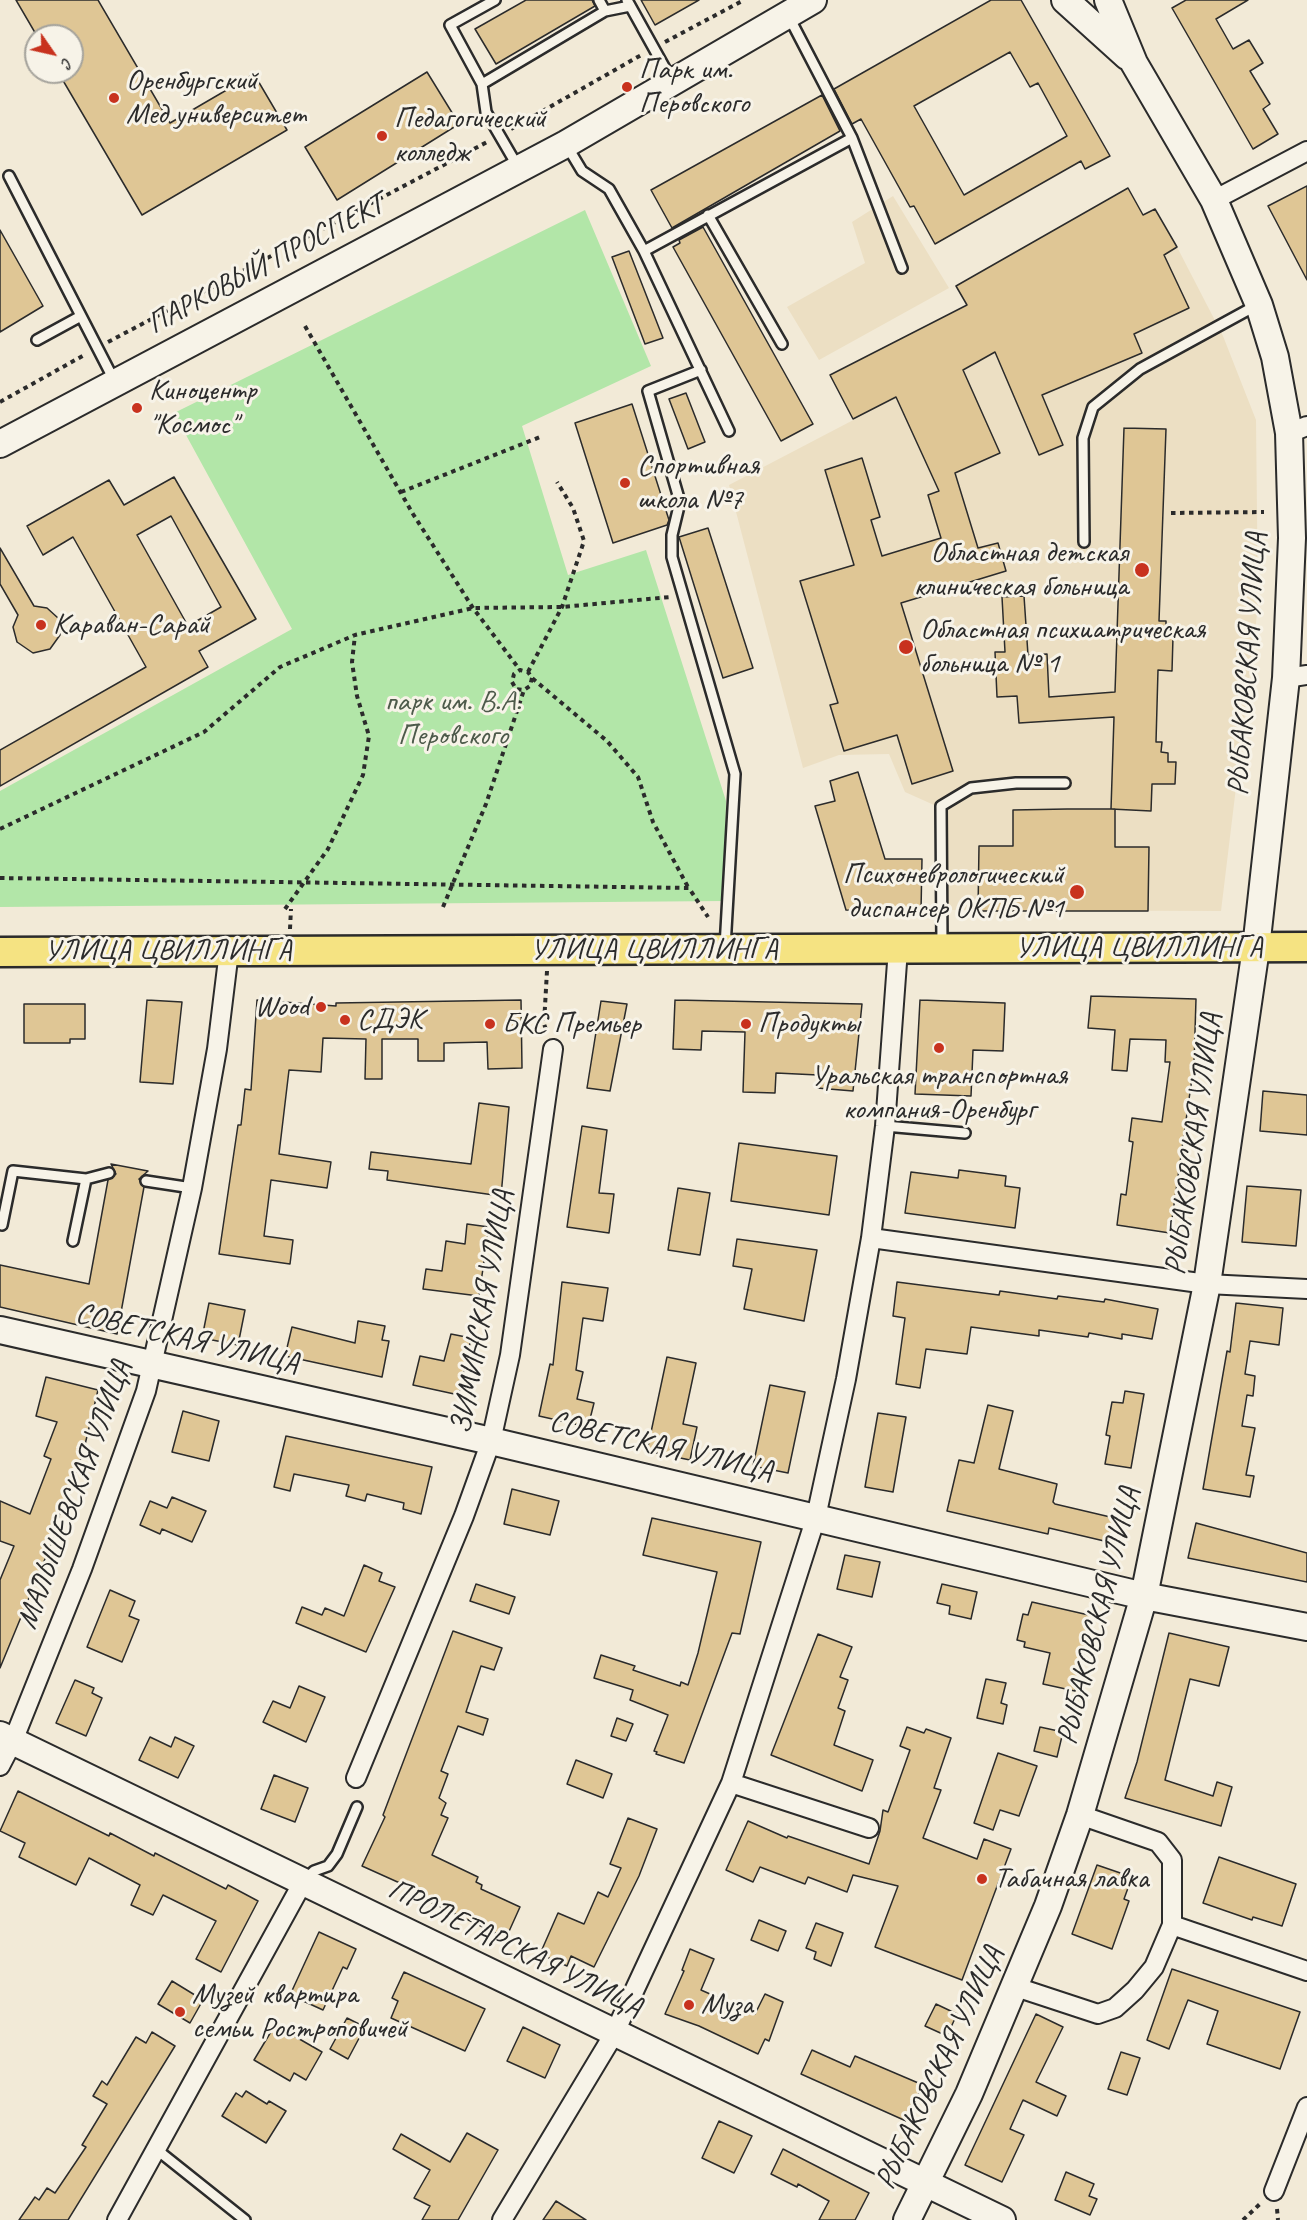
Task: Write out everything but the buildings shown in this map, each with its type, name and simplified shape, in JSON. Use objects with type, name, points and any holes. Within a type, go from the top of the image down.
[{"type":"main road","name":"ПАРКОВЫЙ ПРОСПЕКТ","points":[[0,444],[566,144],[813,0]]},
{"type":"main road","name":"РЫБАКОВСКАЯ УЛИЦА","points":[[1065,0],[1134,63]]},
{"type":"main road","name":"РЫБАКОВСКАЯ УЛИЦА","points":[[907,2220],[926,2185],[1016,1987],[1048,1906],[1080,1815],[1144,1596],[1207,1284],[1296,676],[1292,538],[1298,430],[1259,304],[1214,200],[1134,63],[1108,0]]},
{"type":"main road","name":"УЛИЦА ЦВИЛЛИНГА","points":[[0,952],[1307,947]]},
{"type":"main road","name":"СОВЕТСКАЯ УЛИЦА","points":[[0,1330],[491,1441],[1144,1596],[1307,1627]]},
{"type":"main road","name":"ПРОЛЕТАРСКАЯ УЛИЦА","points":[[6,1738],[1002,2220]]},
{"type":"street","points":[[1214,200],[1307,151]]},
{"type":"street","points":[[501,2220],[614,2034],[731,1783],[816,1517],[846,1379],[871,1238],[885,1125],[898,949]]},
{"type":"street","name":"МАЛЫШЕВСКАЯ УЛИЦА","points":[[0,1766],[6,1738],[82,1569],[153,1365],[192,1188],[217,1049],[229,951]]},
{"type":"street","name":"ЗИМИНСКАЯ УЛИЦА","points":[[356,1778],[464,1516],[491,1441],[510,1355],[553,1049]]},
{"type":"street","points":[[871,1238],[1207,1284],[1307,1289]]},
{"type":"street","points":[[731,1783],[869,1828]]},
{"type":"street","points":[[1016,1987],[1098,2014],[1115,2008],[1135,1990],[1154,1967],[1172,1925],[1172,1860],[1158,1842],[1080,1815]]},
{"type":"street","points":[[117,2220],[303,1882]]},
{"type":"street","points":[[1172,1925],[1307,1971]]},
{"type":"street","points":[[1274,2191],[1307,2107]]},
{"type":"lane","points":[[495,0],[450,25],[482,84],[486,112],[519,169]]},
{"type":"lane","points":[[599,0],[605,11]]},
{"type":"lane","points":[[482,84],[605,11],[628,3],[672,81]]},
{"type":"lane","points":[[788,14],[852,138],[902,268]]},
{"type":"lane","points":[[644,251],[852,138]]},
{"type":"lane","points":[[566,144],[582,171],[609,189],[644,251],[729,431]]},
{"type":"lane","points":[[9,176],[115,382]]},
{"type":"lane","points":[[708,215],[782,344]]},
{"type":"lane","points":[[1084,542],[1083,438],[1093,407],[1140,369],[1259,304]]},
{"type":"lane","points":[[37,340],[81,315]]},
{"type":"lane","points":[[701,370],[648,391],[681,502],[672,535],[672,557],[735,774],[724,950]]},
{"type":"lane","points":[[942,948],[941,806],[971,788],[1016,783],[1065,783]]},
{"type":"lane","points":[[885,1125],[965,1133]]},
{"type":"lane","points":[[2,1225],[13,1171],[87,1179],[109,1173]]},
{"type":"lane","points":[[73,1241],[87,1179]]},
{"type":"lane","points":[[146,1180],[192,1188]]},
{"type":"lane","points":[[303,1882],[314,1870],[328,1866],[337,1854],[357,1807]]},
{"type":"lane","points":[[156,2149],[245,2220]]},
{"type":"path","points":[[0,402],[98,347],[499,136],[652,49],[744,0]]},
{"type":"path","points":[[305,326],[400,492],[473,608],[520,670],[528,672],[532,678],[607,741],[638,777],[653,822],[689,888],[708,917]]},
{"type":"path","points":[[400,492],[540,437]]},
{"type":"path","points":[[528,672],[562,607],[584,541],[573,508],[557,482]]},
{"type":"path","points":[[1171,513],[1264,512]]},
{"type":"path","points":[[0,828],[204,732],[280,667],[355,634],[473,608],[562,607],[684,596]]},
{"type":"path","points":[[285,909],[328,849],[363,775],[369,736],[357,696],[354,674],[355,634]]},
{"type":"path","points":[[520,670],[514,674],[512,682],[516,688],[524,690]]},
{"type":"path","points":[[443,907],[486,804],[524,690],[530,686],[532,678]]},
{"type":"path","points":[[0,878],[689,888]]},
{"type":"path","points":[[548,950],[544,1023],[553,1049]]},
{"type":"path","points":[[1243,2220],[1274,2191]]},
{"type":"shaded area","points":[[893,196],[949,288],[819,360],[787,307],[865,263],[852,222]]},
{"type":"shaded area","points":[[1177,247],[1223,336],[1256,420],[1258,606],[1221,911],[937,910],[934,805],[905,792],[889,754],[839,755],[803,768],[729,485],[970,359],[984,358]]},
{"type":"green space","name":"парк им. В.А. Перовского","points":[[585,210],[651,366],[522,426],[568,575],[646,550],[726,801],[724,901],[0,907],[0,791],[292,629],[174,413]]},
{"type":"place","name":"Парк им. Перовского","points":[[627,87]]},
{"type":"place","name":"Оренбургский Мед университет","points":[[114,98]]},
{"type":"place","name":"Педагогический колледж","points":[[382,136]]},
{"type":"place","name":"Киноцентр \"Космос\"","points":[[137,408]]},
{"type":"place","name":"Спортивная школа №7","points":[[625,483]]},
{"type":"place","name":"Областная детская клиническая больница","points":[[1142,570]]},
{"type":"place","name":"Караван-Сарай","points":[[41,625]]},
{"type":"place","name":"Областная психиатрическая больница № 1","points":[[906,647]]},
{"type":"place","name":"Психоневрологический диспансер ОКПБ №1","points":[[1077,892]]},
{"type":"place","name":"Wood","points":[[321,1007]]},
{"type":"place","name":"СДЭК","points":[[345,1020]]},
{"type":"place","name":"БКС Премьер","points":[[490,1024]]},
{"type":"place","name":"Продукты","points":[[746,1024]]},
{"type":"place","name":"Уральская транспортная компания-Оренбург","points":[[939,1048]]},
{"type":"place","name":"Табачная лавка","points":[[982,1879]]},
{"type":"place","name":"Муза","points":[[689,2005]]},
{"type":"place","name":"Музей квартира семьи Ростроповичей","points":[[180,2012]]}]
